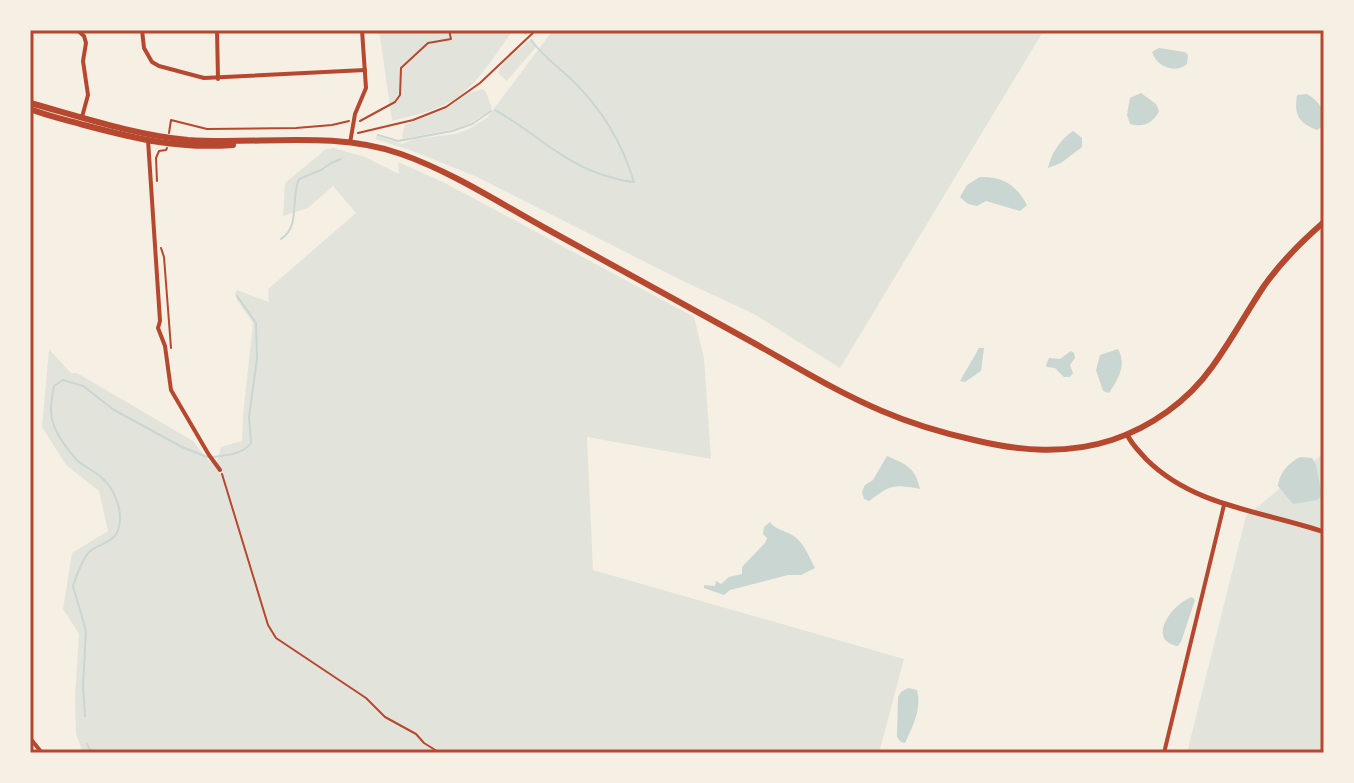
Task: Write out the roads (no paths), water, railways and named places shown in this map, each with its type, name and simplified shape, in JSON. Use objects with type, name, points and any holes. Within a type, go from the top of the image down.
[{"type":"main road","points":[[30,103],[148,137]]},
{"type":"main road","points":[[30,109],[168,141],[318,141],[391,151],[441,171],[854,398],[897,417],[951,434],[1026,450],[1071,449],[1098,444],[1127,434],[1163,414],[1193,389],[1212,367],[1266,284],[1286,259],[1324,222]]},
{"type":"street","points":[[77,30],[86,43],[83,61],[88,95],[82,117]]},
{"type":"street","points":[[142,30],[149,59],[156,65],[196,77],[218,79],[365,70]]},
{"type":"street","points":[[217,30],[218,79]]},
{"type":"street","points":[[350,143],[366,88],[362,30]]},
{"type":"street","points":[[148,137],[158,328],[165,346],[169,384],[220,470]]},
{"type":"street","points":[[1127,434],[1140,452],[1168,478],[1198,495],[1324,532]]},
{"type":"street","points":[[1164,753],[1224,505]]},
{"type":"street","points":[[30,738],[42,753]]},
{"type":"waterway","points":[[523,30],[526,34]]},
{"type":"waterway","points":[[495,110],[573,162],[603,175],[634,182],[617,140],[602,114],[531,40]]},
{"type":"waterway","points":[[378,135],[398,141],[452,131],[472,124],[491,111]]},
{"type":"waterway","points":[[281,239],[291,227],[299,179],[341,159]]},
{"type":"waterway","points":[[213,457],[239,452],[251,443],[249,417],[257,359],[256,323],[237,296]]},
{"type":"waterway","points":[[85,716],[86,631],[73,586],[89,552],[116,534],[120,516],[107,483],[77,460],[57,433],[51,414],[54,386],[63,380],[83,386],[114,410],[207,457]]},
{"type":"waterway","points":[[87,744],[92,753]]}]
